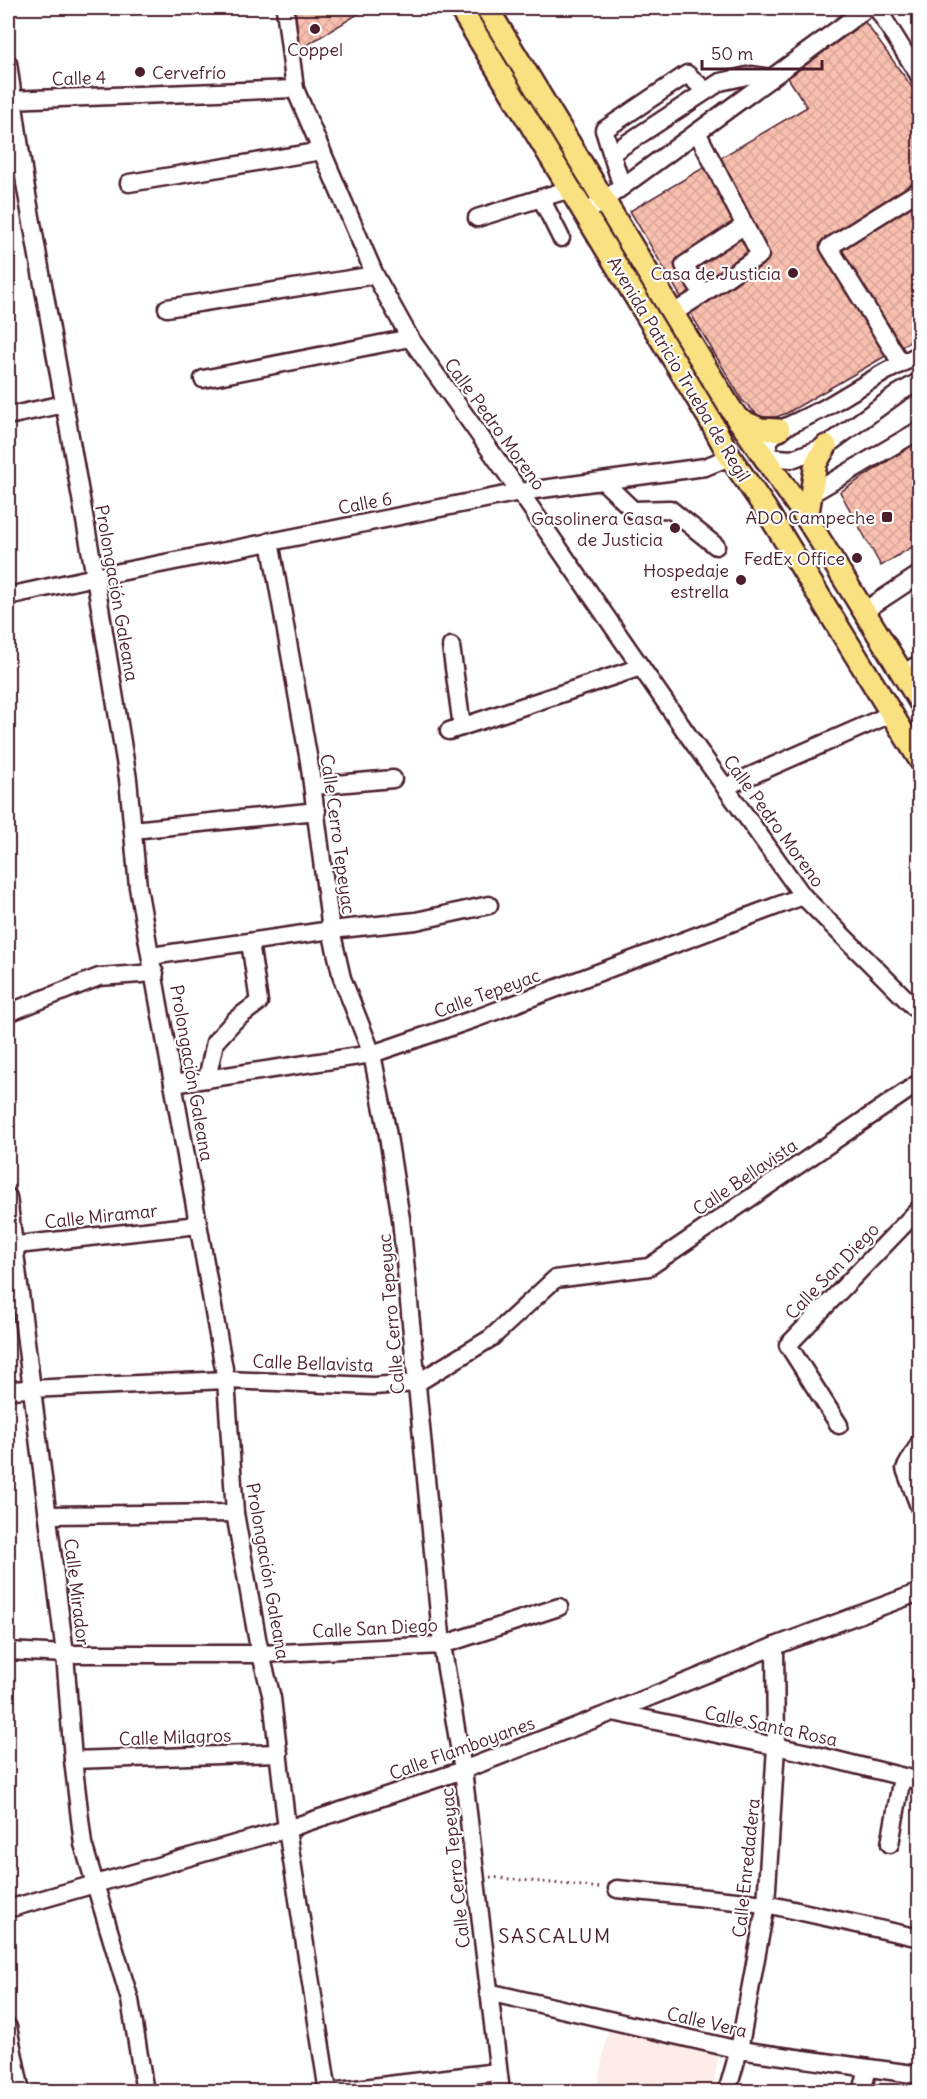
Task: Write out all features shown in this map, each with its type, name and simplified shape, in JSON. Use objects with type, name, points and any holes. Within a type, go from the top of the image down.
[{"type":"main road","name":"Avenida Patricio Trueba de Regil","points":[[460,8],[709,418],[730,457],[765,508],[920,760]]},
{"type":"main road","name":"Avenida Patricio Trueba de Regil","points":[[487,8],[736,418],[807,519],[864,611],[911,669],[920,702]]},
{"type":"main road","points":[[730,457],[739,447],[741,434],[736,418]]},
{"type":"main road","points":[[736,418],[760,429],[779,430]]},
{"type":"main road","points":[[807,519],[816,463],[826,446]]},
{"type":"main road","points":[[730,457],[765,457]]},
{"type":"main road","points":[[765,457],[762,462],[760,483],[765,508]]},
{"type":"street","name":"Calle Pedro Moreno","points":[[285,8],[295,89],[375,275],[410,338],[803,896],[920,1013]]},
{"type":"street","points":[[585,214],[867,8]]},
{"type":"street","points":[[877,8],[918,72]]},
{"type":"street","name":"Prolongación Galeana","points":[[8,63],[10,100],[95,577],[128,779],[138,887],[226,1380],[235,1514],[261,1654],[272,1698],[287,1829],[329,2091]]},
{"type":"street","points":[[622,187],[604,130],[687,74],[706,91]]},
{"type":"street","points":[[612,153],[720,82],[752,75],[771,78]]},
{"type":"street","name":"Calle 4","points":[[10,100],[295,89]]},
{"type":"street","points":[[672,314],[760,255],[697,132]]},
{"type":"street","points":[[129,183],[322,151]]},
{"type":"street","points":[[477,218],[570,189]]},
{"type":"street","points":[[901,363],[829,247],[920,190]]},
{"type":"street","points":[[541,198],[561,238]]},
{"type":"street","points":[[703,294],[684,265],[745,225]]},
{"type":"street","points":[[167,308],[375,275]]},
{"type":"street","points":[[203,380],[410,338]]},
{"type":"street","points":[[920,354],[823,409],[779,430],[770,439],[765,457],[792,459],[826,446],[899,393],[920,381]]},
{"type":"street","points":[[885,372],[899,393]]},
{"type":"street","points":[[8,416],[64,404]]},
{"type":"street","points":[[811,494],[920,430]]},
{"type":"street","name":"Calle 6","points":[[8,596],[520,492],[705,467],[730,457]]},
{"type":"street","points":[[603,481],[633,510],[670,509],[716,546]]},
{"type":"street","name":"Calle Cerro Tepeyac","points":[[270,541],[317,811],[331,930],[342,978],[372,1054],[401,1219],[442,1645],[463,1770],[501,2091]]},
{"type":"street","points":[[864,611],[920,574]]},
{"type":"street","points":[[451,646],[456,729],[641,667]]},
{"type":"street","points":[[725,787],[891,714]]},
{"type":"street","points":[[313,786],[393,779]]},
{"type":"street","points":[[133,830],[317,811]]},
{"type":"street","name":"Calle Tepeyac","points":[[173,1084],[372,1054],[477,1018],[803,896]]},
{"type":"street","points":[[151,956],[331,930],[416,921],[489,905]]},
{"type":"street","points":[[207,1079],[215,1042],[235,1020],[260,1002],[250,942]]},
{"type":"street","points":[[8,1013],[99,978],[155,973]]},
{"type":"street","name":"Calle Bellavista","points":[[8,1390],[226,1380],[373,1386],[417,1383],[491,1338],[555,1279],[649,1267],[920,1082]]},
{"type":"street","name":"Calle Mirador","points":[[8,1197],[11,1246],[33,1389],[65,1654],[83,1844],[130,2000],[145,2091]]},
{"type":"street","name":"Calle San Diego","points":[[839,1425],[788,1345],[920,1208]]},
{"type":"street","name":"Calle Miramar","points":[[11,1246],[198,1225]]},
{"type":"street","points":[[920,1442],[905,1469],[920,1509]]},
{"type":"street","points":[[48,1515],[235,1514]]},
{"type":"street","name":"Calle Flamboyanes","points":[[8,1909],[287,1829],[463,1770],[775,1646],[920,1592]]},
{"type":"street","name":"Calle San Diego","points":[[8,1651],[65,1654],[261,1654],[442,1645],[560,1608]]},
{"type":"street","name":"Calle Enredadera","points":[[727,2091],[739,2050],[766,1904],[776,1747],[775,1646]]},
{"type":"street","name":"Calle Santa Rosa","points":[[613,1712],[920,1781]]},
{"type":"street","name":"Calle Milagros","points":[[74,1760],[279,1753]]},
{"type":"street","points":[[890,1844],[902,1777]]},
{"type":"street","points":[[617,1889],[766,1904],[920,1938]]},
{"type":"street","name":"Calle Vera","points":[[488,1992],[739,2050],[920,2075]]},
{"type":"street","points":[[8,2027],[21,2091]]},
{"type":"street","points":[[862,2091],[868,2068]]},
{"type":"street","points":[[329,2091],[497,2072]]},
{"type":"path","points":[[477,1876],[617,1889]]},
{"type":"shaded area","points":[[608,2031],[719,2054],[712,2091],[596,2091]]},
{"type":"building","name":"Coppel","points":[[295,8],[368,8],[299,50]]},
{"type":"building","name":"Casa de Justicia","points":[[865,22],[920,98],[920,336],[787,413],[776,417],[760,417],[742,400],[630,211],[807,107],[788,78]]},
{"type":"building","name":"ADO Campeche","points":[[920,440],[920,542],[881,566],[840,492]]},
{"type":"place","name":"Coppel","points":[[315,29]]},
{"type":"place","name":"Cervefrío","points":[[140,72]]},
{"type":"place","name":"Casa de Justicia","points":[[793,273]]},
{"type":"place","name":"ADO Campeche","points":[[887,517]]},
{"type":"place","name":"Gasolinera Casa de Justicia","points":[[675,528]]},
{"type":"place","name":"FedEx Office","points":[[857,558]]},
{"type":"place","name":"Hospedaje estrella","points":[[741,580]]},
{"type":"district","name":"SASCALUM","points":[[555,1935]]}]
